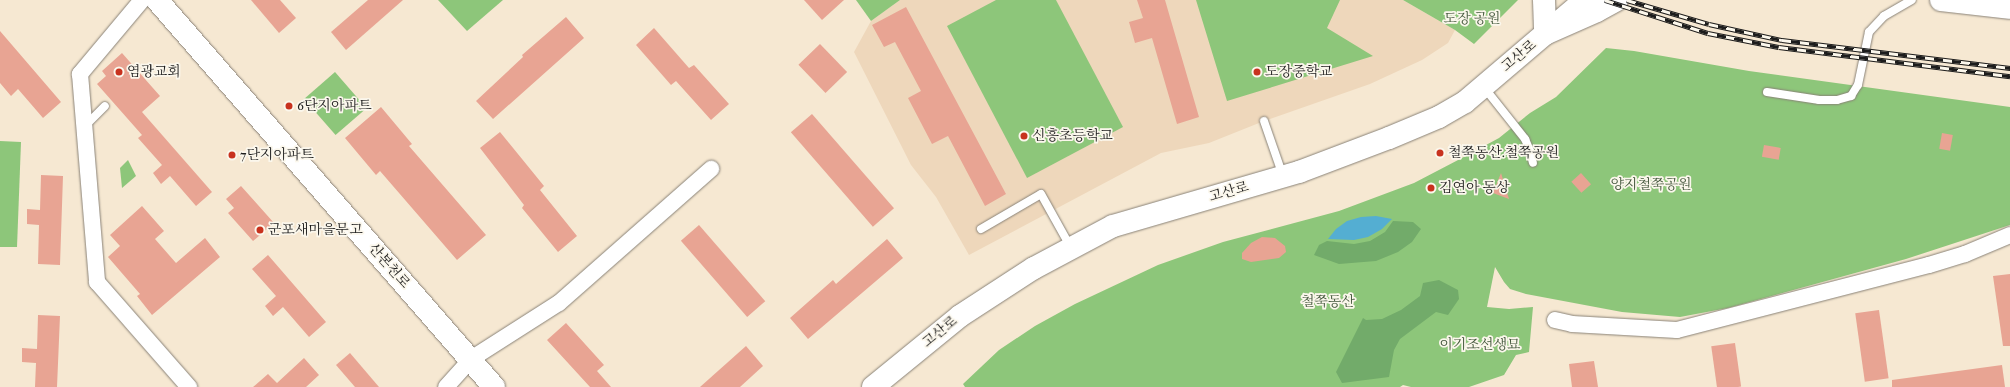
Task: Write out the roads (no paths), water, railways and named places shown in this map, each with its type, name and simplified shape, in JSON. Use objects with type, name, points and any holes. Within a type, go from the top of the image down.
[{"type":"street","points":[[1544,0],[1545,34],[1597,11],[1617,0]]},
{"type":"street","name":"고산로","points":[[873,387],[960,316],[1034,268],[1113,226],[1283,177],[1389,138],[1438,117],[1465,102],[1585,0]]},
{"type":"street","points":[[1941,0],[2010,8]]},
{"type":"street","points":[[158,1],[80,74],[84,126],[97,282],[189,387]]},
{"type":"street","name":"산본천로","points":[[158,1],[494,387]]},
{"type":"street","points":[[446,387],[471,359],[559,303],[711,169]]},
{"type":"street","points":[[1555,320],[1572,324],[1677,330],[1965,254],[2010,235]]},
{"type":"lane","points":[[1767,92],[1819,100],[1837,100],[1851,96],[1858,85],[1869,32],[1884,16],[1912,0]]},
{"type":"lane","points":[[1483,86],[1525,139],[1533,163]]},
{"type":"lane","points":[[84,126],[105,106]]},
{"type":"lane","points":[[1264,121],[1283,177]]},
{"type":"lane","points":[[980,229],[1041,194],[1072,248]]},
{"type":"water","points":[[1376,216],[1392,219],[1382,229],[1368,237],[1354,240],[1328,239],[1336,229],[1347,221],[1361,217]]},
{"type":"railway","points":[[1605,0],[1708,33],[1779,47],[2010,76]]},
{"type":"railway","points":[[1627,0],[1709,24],[1782,40],[2010,68]]},
{"type":"place","name":"염광교회","points":[[119,72]]},
{"type":"place","name":"도장중학교","points":[[1257,72]]},
{"type":"place","name":"6단지아파트","points":[[289,106]]},
{"type":"place","name":"신흥초등학교","points":[[1024,136]]},
{"type":"place","name":"철쭉동산.철쭉공원","points":[[1440,153]]},
{"type":"place","name":"7단지아파트","points":[[232,155]]},
{"type":"place","name":"김연아 동상","points":[[1431,188]]},
{"type":"place","name":"군포새마을문고","points":[[260,230]]},
{"type":"park label","name":"도장 공원","points":[[1472,19]]},
{"type":"park label","name":"양지철쭉공원","points":[[1651,185]]},
{"type":"park label","name":"철쭉동산","points":[[1328,302]]},
{"type":"park label","name":"이기조선생묘","points":[[1480,345]]}]
